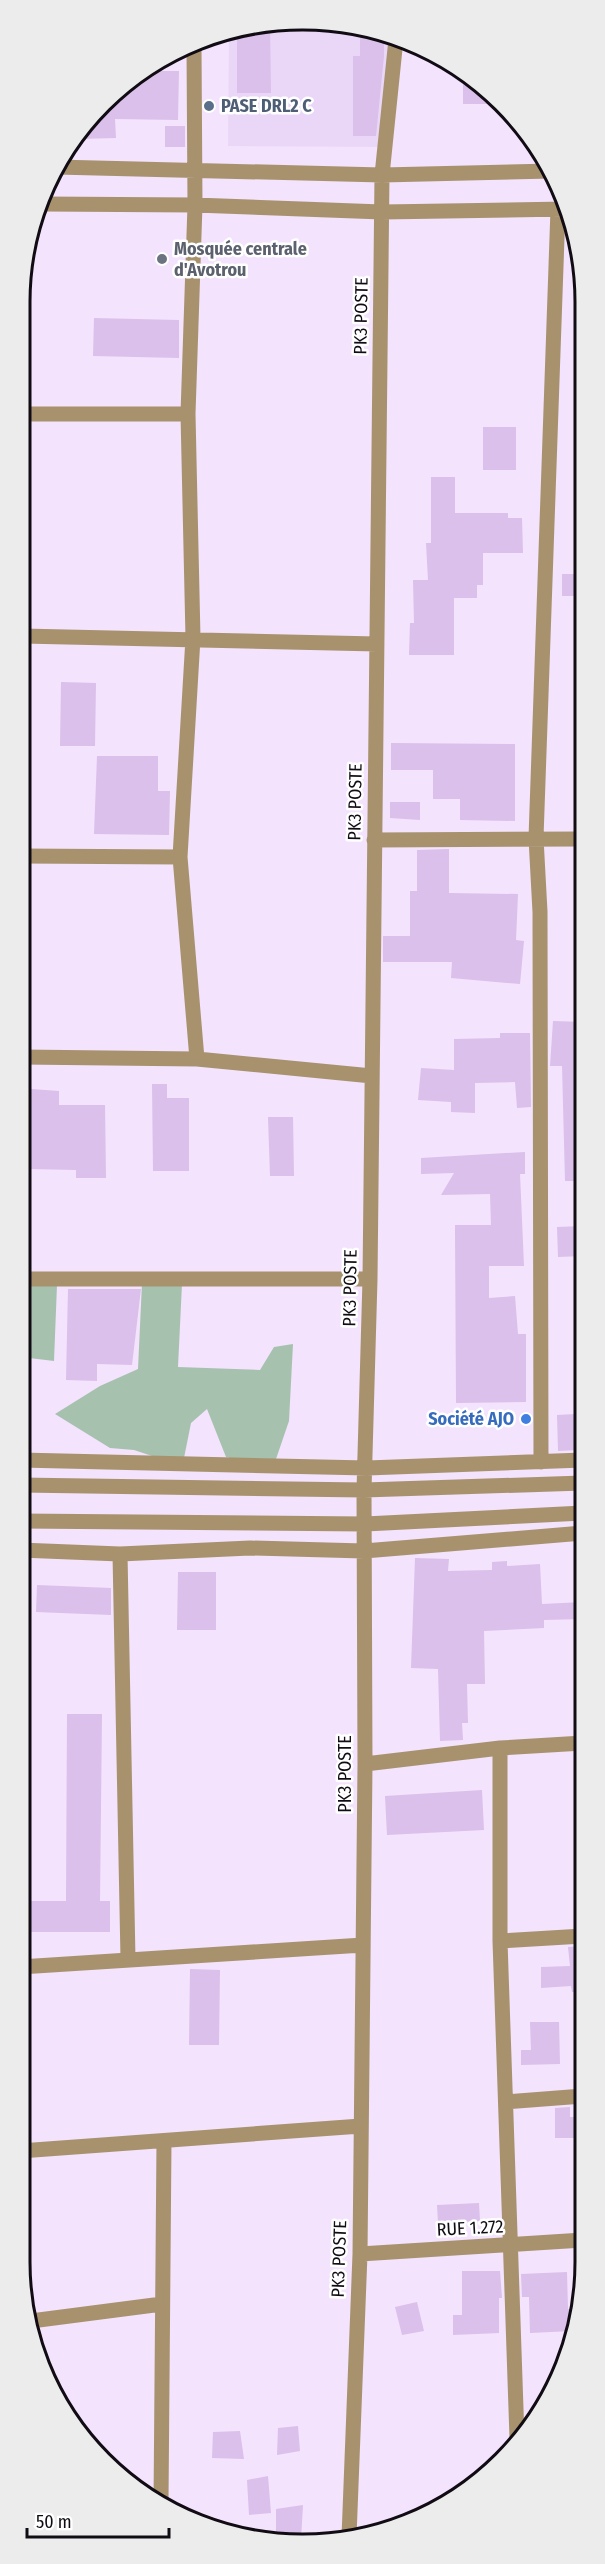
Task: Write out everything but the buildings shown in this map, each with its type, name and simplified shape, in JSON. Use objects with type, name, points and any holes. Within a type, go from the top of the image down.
[{"type":"street","name":"PK3 POSTE","points":[[349,2530],[360,2254],[365,1764],[364,1490],[367,1468],[370,1279],[382,175],[395,46]]},
{"type":"street","points":[[194,53],[195,205],[188,414],[193,638],[180,857],[197,1059]]},
{"type":"street","points":[[67,166],[382,175],[541,171]]},
{"type":"street","points":[[49,204],[195,205],[382,212],[559,209]]},
{"type":"street","points":[[540,1462],[540,912],[536,838],[562,217]]},
{"type":"street","points":[[30,414],[188,414]]},
{"type":"street","points":[[30,636],[193,638],[377,644]]},
{"type":"street","points":[[374,840],[575,839]]},
{"type":"street","points":[[30,855],[180,857]]},
{"type":"street","points":[[30,1057],[197,1059],[372,1076]]},
{"type":"street","points":[[30,1279],[370,1279]]},
{"type":"street","points":[[30,1460],[367,1468],[575,1460]]},
{"type":"street","points":[[30,1485],[364,1490],[575,1483]]},
{"type":"street","points":[[30,1521],[365,1524],[575,1513]]},
{"type":"street","points":[[30,1550],[120,1554],[250,1548],[364,1551],[575,1534]]},
{"type":"street","points":[[120,1554],[128,1959]]},
{"type":"street","points":[[365,1764],[500,1748],[575,1743]]},
{"type":"street","points":[[500,1748],[500,1941],[517,2430]]},
{"type":"street","points":[[500,1941],[575,1936]]},
{"type":"street","points":[[30,1966],[363,1945]]},
{"type":"street","points":[[506,2102],[575,2097]]},
{"type":"street","points":[[30,2150],[361,2126]]},
{"type":"street","points":[[161,2494],[164,2141]]},
{"type":"street","name":"RUE 1.272","points":[[360,2254],[575,2241]]},
{"type":"street","points":[[36,2320],[162,2304]]},
{"type":"shaded area","points":[[302,30],[338,32],[391,44],[390,147],[228,146],[229,40],[267,32]]},
{"type":"green space","points":[[30,1283],[57,1285],[54,1361],[30,1358]]},
{"type":"green space","points":[[142,1283],[182,1284],[178,1367],[260,1370],[274,1347],[293,1344],[289,1421],[276,1459],[243,1461],[226,1457],[207,1409],[191,1423],[184,1458],[155,1457],[134,1450],[110,1448],[55,1414],[100,1386],[138,1369]]},
{"type":"place","name":"PASE DRL2 C","points":[[209,106]]},
{"type":"place","name":"Mosquée centrale d'Avotrou","points":[[162,259]]},
{"type":"place","name":"Société AJO","points":[[526,1419]]}]
